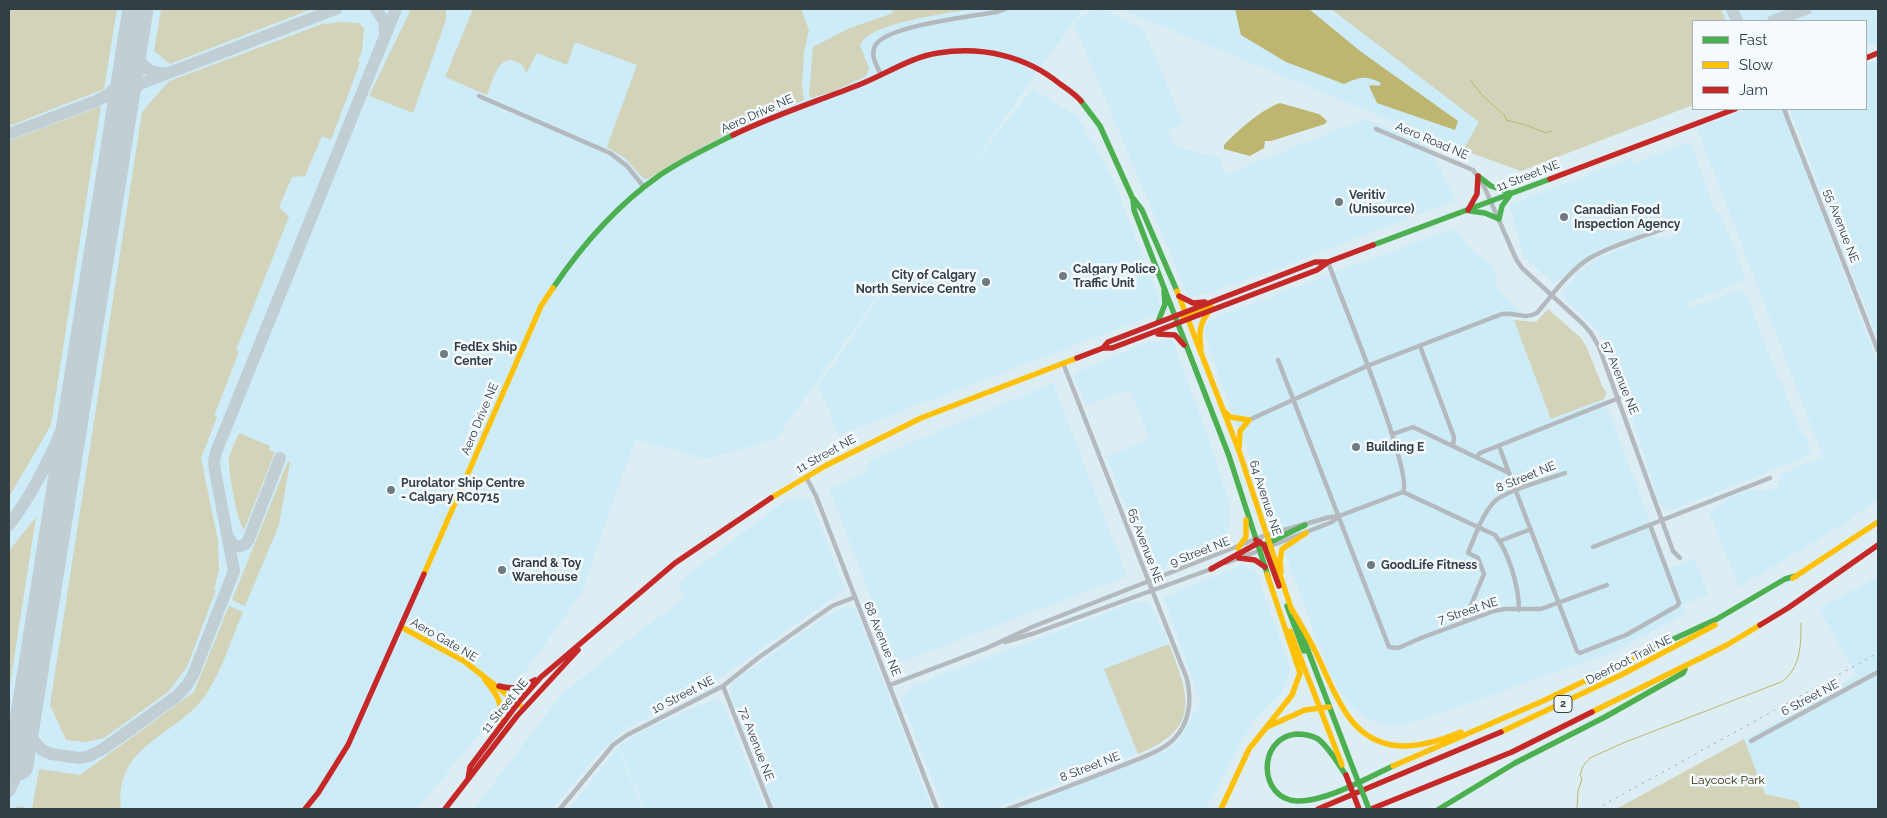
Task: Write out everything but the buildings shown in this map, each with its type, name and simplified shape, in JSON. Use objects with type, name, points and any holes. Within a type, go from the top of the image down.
[{"type":"main road","name":"64 Avenue NE","points":[[880,76],[910,62],[938,53],[981,51],[1006,56],[1025,62],[1047,73],[1079,98],[1100,126],[1132,197],[1142,210],[1179,296],[1238,450],[1266,535],[1263,545],[1267,574],[1359,809]]},
{"type":"main road","name":"Aero Drive NE","points":[[305,809],[318,794],[348,745],[402,627],[541,306],[574,257],[593,234],[644,187],[678,164],[732,135],[774,116],[880,76]]},
{"type":"main road","name":"11 Street NE","points":[[1103,348],[1108,342],[1176,315],[1186,316],[1210,311],[1318,270],[1328,262],[1732,110]]},
{"type":"main road","points":[[1466,211],[1485,213],[1500,219],[1502,205],[1511,193],[1491,186],[1478,176]]},
{"type":"main road","points":[[1466,211],[1478,195],[1480,187],[1478,176]]},
{"type":"main road","name":"64 Avenue NE","points":[[1132,197],[1134,210],[1176,315],[1234,473],[1263,545],[1282,584],[1370,809]]},
{"type":"main road","name":"11 Street NE","points":[[1186,316],[1214,301],[1258,284],[1316,262],[1328,262]]},
{"type":"main road","points":[[1158,322],[1165,304],[1162,279]]},
{"type":"main road","points":[[1179,324],[1186,316],[1258,284]]},
{"type":"main road","points":[[1179,296],[1194,303],[1214,301]]},
{"type":"main road","points":[[1204,363],[1199,331],[1203,319],[1210,311]]},
{"type":"main road","name":"11 Street NE","points":[[468,779],[470,768],[518,703],[541,677],[675,563],[756,507],[853,450],[921,418],[1103,348],[1112,348],[1179,324]]},
{"type":"main road","points":[[1146,335],[1172,334],[1187,347]]},
{"type":"main road","points":[[1222,409],[1230,417],[1249,420],[1240,432],[1238,450]]},
{"type":"main road","points":[[1234,473],[1234,483],[1248,528],[1245,540],[1238,548]]},
{"type":"main road","name":"Deerfoot Trail NE","points":[[1318,809],[1422,768],[1502,733],[1681,645],[1796,576],[1878,522]]},
{"type":"main road","points":[[1211,569],[1305,525]]},
{"type":"main road","points":[[1282,584],[1280,561],[1282,549],[1306,533]]},
{"type":"main road","points":[[1263,545],[1307,661],[1320,682]]},
{"type":"main road","name":"2","points":[[1370,809],[1512,752],[1727,645],[1788,608],[1878,545]]},
{"type":"main road","points":[[1813,589],[1878,550]]},
{"type":"main road","points":[[1240,558],[1254,560],[1265,566]]},
{"type":"main road","points":[[1221,809],[1248,750],[1289,701],[1298,685],[1300,673],[1267,574]]},
{"type":"main road","points":[[1346,775],[1324,745],[1314,737],[1304,734],[1290,735],[1282,738],[1271,749],[1266,760],[1268,779],[1278,794],[1294,800],[1314,799],[1366,779],[1543,701],[1717,618],[1785,579],[1796,576]]},
{"type":"main road","points":[[1291,608],[1309,637],[1346,715],[1359,730],[1376,741],[1401,747],[1426,745],[1543,701]]},
{"type":"main road","name":"Aero Gate NE","points":[[402,627],[447,651],[475,669],[524,708]]},
{"type":"main road","name":"11 Street NE","points":[[445,809],[524,708],[592,635]]},
{"type":"main road","points":[[1439,809],[1515,763],[1605,717],[1683,673],[1688,665]]},
{"type":"main road","points":[[475,669],[497,695],[503,706],[499,728]]},
{"type":"main road","points":[[495,684],[507,688],[516,688],[541,677]]},
{"type":"main road","points":[[1263,730],[1285,717],[1319,706],[1329,707]]},
{"type":"main road","points":[[1447,809],[1469,792]]},
{"type":"street","points":[[880,76],[873,56],[874,47],[884,37],[899,30],[1005,9]]},
{"type":"street","points":[[479,96],[610,153],[626,166],[644,187]]},
{"type":"street","name":"55 Avenue NE","points":[[1784,110],[1878,351]]},
{"type":"street","name":"Aero Road NE","points":[[1376,129],[1473,170],[1478,176]]},
{"type":"street","points":[[1478,176],[1490,202]]},
{"type":"street","name":"57 Avenue NE","points":[[1490,202],[1500,219],[1516,259],[1528,275],[1591,334],[1599,347],[1619,398],[1661,521],[1673,552],[1680,558]]},
{"type":"street","points":[[1249,420],[1367,366],[1502,314],[1510,313],[1519,316],[1531,316],[1537,313],[1578,268],[1589,259],[1602,252],[1669,227]]},
{"type":"street","points":[[1328,262],[1393,434],[1404,478],[1405,486],[1403,492],[1492,532],[1500,542],[1517,584],[1519,610]]},
{"type":"street","points":[[1420,346],[1454,437],[1453,446]]},
{"type":"street","points":[[1278,360],[1339,516]]},
{"type":"street","name":"65 Avenue NE","points":[[1063,363],[1187,679],[1190,707],[1184,725],[1176,738]]},
{"type":"street","points":[[1476,457],[1480,453],[1619,398]]},
{"type":"street","points":[[1393,434],[1413,428],[1509,473]]},
{"type":"street","points":[[1499,446],[1577,651],[1580,653],[1626,635],[1677,606],[1679,603],[1650,525]]},
{"type":"street","name":"8 Street NE","points":[[1464,622],[1484,574],[1478,558],[1468,554],[1479,526],[1495,501],[1565,473]]},
{"type":"street","name":"68 Avenue NE","points":[[806,477],[816,496],[937,809]]},
{"type":"street","points":[[1593,547],[1770,478]]},
{"type":"street","name":"9 Street NE","points":[[987,648],[1035,633],[1240,558],[1263,545],[1266,535],[1339,516],[1403,492]]},
{"type":"street","name":"9 Street NE","points":[[890,686],[987,648],[1032,627],[1238,548],[1263,545],[1306,533],[1332,522],[1339,516]]},
{"type":"street","name":"7 Street NE","points":[[1339,516],[1387,644],[1395,649],[1500,609],[1542,609],[1607,585]]},
{"type":"street","points":[[1500,542],[1531,529]]},
{"type":"street","name":"10 Street NE","points":[[560,809],[606,754],[627,735],[723,686],[763,654],[832,606],[855,597]]},
{"type":"street","name":"6 Street NE","points":[[1751,740],[1878,672]]},
{"type":"street","name":"72 Avenue NE","points":[[723,686],[771,809]]},
{"type":"street","name":"8 Street NE","points":[[1008,809],[1147,755],[1166,746],[1176,738]]},
{"type":"shaded area","points":[[9,9],[1082,9],[1074,22],[1092,9],[1103,9],[1144,30],[1183,123],[1168,130],[1174,146],[1220,158],[1225,175],[1364,119],[1426,141],[1456,200],[1261,275],[1189,298],[1073,22],[960,181],[1032,89],[1077,116],[1112,176],[1157,294],[1162,312],[839,435],[818,385],[833,366],[906,256],[776,439],[707,459],[635,440],[581,594],[489,722],[417,809],[9,809]]},
{"type":"shaded area","points":[[1120,9],[1878,9],[1878,42],[1867,47],[1867,20],[1692,20],[1692,105],[1521,171],[1463,150]]},
{"type":"shaded area","points":[[1235,9],[1309,9],[1360,51],[1458,121],[1455,130],[1377,103],[1369,86],[1379,86],[1381,83],[1375,80],[1362,78],[1344,84],[1286,62],[1241,35]]},
{"type":"shaded area","points":[[1878,59],[1878,341],[1790,110],[1867,110],[1867,64]]},
{"type":"shaded area","points":[[1280,103],[1319,114],[1327,121],[1325,124],[1271,141],[1265,141],[1264,148],[1250,156],[1224,149],[1224,145],[1250,121],[1265,110]]},
{"type":"shaded area","points":[[1745,110],[1783,110],[1878,365],[1878,499],[1847,522],[1739,587],[1709,512],[1724,504],[1727,499],[1750,490],[1770,490],[1778,487],[1781,474],[1823,457],[1697,128]]},
{"type":"shaded area","points":[[1689,143],[1692,145],[1715,211],[1720,212],[1744,273],[1742,281],[1687,303],[1691,308],[1738,290],[1746,294],[1779,381],[1781,381],[1801,433],[1806,437],[1812,454],[1669,511],[1659,503],[1630,410],[1602,335],[1566,300],[1564,290],[1580,271],[1599,258],[1650,237],[1671,237],[1675,234],[1677,224],[1669,218],[1659,219],[1649,230],[1595,251],[1554,284],[1524,257],[1509,205],[1632,158],[1634,163]]},
{"type":"shaded area","points":[[1449,230],[1458,232],[1472,252],[1474,251],[1492,265],[1497,278],[1494,280],[1499,289],[1520,311],[1514,320],[1551,419],[1604,399],[1668,569],[1695,559],[1708,595],[1682,605],[1686,613],[1612,653],[1405,725],[1379,724],[1350,707],[1328,670],[1244,441],[1235,422],[1205,337],[1205,330],[1206,324],[1211,319]]},
{"type":"shaded area","points":[[1172,339],[1208,437],[1230,506],[1228,541],[1152,573],[1106,456],[1150,440],[1130,389],[1086,406],[1073,374],[1145,343]]},
{"type":"shaded area","points":[[1053,383],[1127,576],[896,664],[829,488],[866,473],[870,460]]},
{"type":"shaded area","points":[[810,499],[845,589],[716,681],[714,687],[628,727],[600,752],[552,809],[474,809],[561,695],[633,636],[685,598],[678,582],[785,501]]},
{"type":"shaded area","points":[[1242,565],[1256,571],[1291,670],[1281,693],[1254,719],[1206,809],[1015,809],[1166,751],[1179,741],[1200,702],[1164,597]]},
{"type":"shaded area","points":[[1878,576],[1878,809],[1801,809],[1797,801],[1765,794],[1744,739],[1857,676],[1819,609]]},
{"type":"shaded area","points":[[1149,601],[1169,644],[1105,669],[1138,754],[992,809],[944,809],[901,700],[910,687],[1132,603]]},
{"type":"shaded area","points":[[845,606],[855,610],[860,620],[932,809],[774,809],[730,695],[730,688],[735,681],[824,617]]},
{"type":"shaded area","points":[[714,699],[724,704],[765,809],[644,809],[619,746],[644,730]]},
{"type":"shaded area","points":[[618,747],[642,809],[569,809]]},
{"type":"green space","points":[[9,9],[117,9],[104,89],[9,126]]},
{"type":"green space","points":[[161,9],[312,9],[170,64],[154,51]]},
{"type":"green space","points":[[411,9],[446,9],[446,20],[413,113],[369,96]]},
{"type":"green space","points":[[473,9],[801,9],[809,30],[804,52],[802,85],[804,100],[725,135],[687,155],[650,178],[645,179],[626,159],[607,147],[637,65],[575,42],[567,65],[537,53],[526,74],[519,63],[511,60],[505,61],[497,70],[487,95],[445,77]]},
{"type":"green space","points":[[892,9],[973,9],[910,20],[877,31],[865,38],[860,46],[869,68],[866,76],[832,92],[811,98],[809,95],[813,47],[850,28],[893,13]]},
{"type":"green space","points":[[1331,9],[1721,9],[1726,20],[1692,20],[1692,105],[1521,171],[1463,150],[1479,122]]},
{"type":"green space","points":[[325,23],[359,23],[364,29],[362,51],[358,62],[360,63],[331,140],[322,136],[305,176],[292,177],[279,207],[289,217],[236,350],[239,352],[214,416],[217,417],[201,458],[218,541],[219,570],[214,589],[216,590],[187,667],[168,692],[104,738],[86,742],[66,740],[50,705],[142,112],[169,81]]},
{"type":"green space","points":[[101,106],[51,425],[9,497],[9,141]]},
{"type":"green space","points":[[1548,309],[1581,338],[1607,393],[1604,399],[1551,419],[1514,320],[1536,322]]},
{"type":"green space","points":[[239,433],[270,446],[269,450],[275,452],[244,530],[236,507],[229,464],[229,458]]},
{"type":"green space","points":[[288,461],[290,463],[279,525],[245,606],[232,600]]},
{"type":"green space","points":[[36,517],[9,691],[9,551]]},
{"type":"green space","points":[[229,606],[243,612],[221,666],[205,696],[192,710],[136,756],[127,770],[121,787],[121,809],[32,809],[39,769],[80,775],[194,692]]},
{"type":"green space","points":[[1169,644],[1182,680],[1185,710],[1181,722],[1172,734],[1158,744],[1138,754],[1104,669]]},
{"type":"green space","name":"Laycock Park","points":[[1744,739],[1765,794],[1797,801],[1801,809],[1616,809]]},
{"type":"green space","points":[[18,806],[32,809],[14,809]]},
{"type":"waterway","points":[[1470,80],[1482,95],[1505,116],[1506,120],[1546,133],[1552,131]]},
{"type":"waterway","points":[[1577,809],[1578,791],[1582,779],[1580,775],[1583,766],[1590,758],[1623,743],[1781,682],[1788,677],[1793,670],[1798,656],[1801,623]]},
{"type":"taxiway","points":[[120,123],[128,95],[140,84],[336,9]]},
{"type":"taxiway","points":[[376,9],[384,21],[385,34]]},
{"type":"taxiway","points":[[26,715],[30,737],[42,750],[51,754],[80,758],[89,756],[103,749],[177,696],[193,675],[234,571],[215,471],[214,461],[216,452],[396,9]]},
{"type":"taxiway","points":[[1732,9],[1737,20]]},
{"type":"taxiway","points":[[1776,20],[1806,9]]},
{"type":"taxiway","points":[[134,33],[135,48],[140,61],[150,70],[165,73]]},
{"type":"taxiway","points":[[9,134],[104,97],[121,81],[131,51]]},
{"type":"taxiway","points":[[9,525],[31,493],[49,459],[78,387]]},
{"type":"taxiway","points":[[229,538],[233,545],[237,546],[243,545],[248,541],[280,458]]},
{"type":"taxiway","points":[[9,791],[18,765]]},
{"type":"runway","points":[[18,765],[138,9]]},
{"type":"railway","points":[[1596,809],[1878,653]]},
{"type":"traffic: fast","points":[[1081,101],[1100,126],[1132,197],[1142,210],[1177,291]]},
{"type":"traffic: fast","points":[[553,288],[601,227],[644,187],[668,169],[733,135]]},
{"type":"traffic: fast","points":[[1478,176],[1491,186],[1511,193]]},
{"type":"traffic: fast","points":[[1373,245],[1550,179]]},
{"type":"traffic: fast","points":[[1470,211],[1485,213],[1499,219],[1502,206],[1510,195]]},
{"type":"traffic: fast","points":[[1133,200],[1134,210],[1229,456],[1268,576]]},
{"type":"traffic: fast","points":[[1158,322],[1165,304],[1164,291]]},
{"type":"traffic: fast","points":[[1266,544],[1305,525]]},
{"type":"traffic: fast","points":[[1652,649],[1717,619],[1785,579],[1796,576]]},
{"type":"traffic: fast","points":[[1287,606],[1304,651]]},
{"type":"traffic: fast","points":[[1296,619],[1354,771]]},
{"type":"traffic: fast","points":[[1439,809],[1515,763],[1605,717],[1683,673],[1685,669]]},
{"type":"traffic: fast","points":[[1346,775],[1326,747],[1318,739],[1310,736],[1296,734],[1283,738],[1274,746],[1269,756],[1267,768],[1269,780],[1275,790],[1284,798],[1297,801],[1321,798],[1333,794],[1393,766]]},
{"type":"traffic: fast","points":[[1354,771],[1369,809]]},
{"type":"traffic: slow","points":[[424,574],[541,306],[553,288]]},
{"type":"traffic: slow","points":[[1177,291],[1239,451],[1292,611]]},
{"type":"traffic: slow","points":[[1183,318],[1211,306]]},
{"type":"traffic: slow","points":[[1201,349],[1200,330],[1208,313]]},
{"type":"traffic: slow","points":[[771,498],[825,466],[921,418],[1077,358]]},
{"type":"traffic: slow","points":[[1224,411],[1230,417],[1249,420]]},
{"type":"traffic: slow","points":[[1239,448],[1240,431],[1249,420]]},
{"type":"traffic: slow","points":[[1238,548],[1246,537],[1246,520]]},
{"type":"traffic: slow","points":[[1793,578],[1878,522]]},
{"type":"traffic: slow","points":[[1281,572],[1282,549],[1306,533]]},
{"type":"traffic: slow","points":[[1221,809],[1249,749],[1292,695],[1300,673],[1267,574]]},
{"type":"traffic: slow","points":[[1291,608],[1346,713],[1370,737],[1398,746],[1413,746],[1429,743],[1461,732]]},
{"type":"traffic: slow","points":[[1501,732],[1621,675],[1715,625]]},
{"type":"traffic: slow","points":[[1592,712],[1727,645],[1760,625]]},
{"type":"traffic: slow","points":[[401,627],[464,661],[520,705]]},
{"type":"traffic: slow","points":[[1290,631],[1342,765]]},
{"type":"traffic: slow","points":[[1393,766],[1543,701],[1652,649]]},
{"type":"traffic: slow","points":[[485,680],[493,690],[500,705],[500,724]]},
{"type":"traffic: slow","points":[[1267,727],[1305,710],[1329,707]]},
{"type":"traffic: jam","points":[[733,135],[861,84],[918,58],[954,51],[987,52],[1018,60],[1047,74],[1081,101]]},
{"type":"traffic: jam","points":[[1867,58],[1878,53]]},
{"type":"traffic: jam","points":[[1550,179],[1732,110]]},
{"type":"traffic: jam","points":[[1468,210],[1477,194],[1478,176]]},
{"type":"traffic: jam","points":[[1077,358],[1103,348],[1112,348],[1317,270],[1328,262],[1373,245]]},
{"type":"traffic: jam","points":[[1103,348],[1108,342],[1315,262],[1328,262]]},
{"type":"traffic: jam","points":[[1179,296],[1193,303],[1205,302]]},
{"type":"traffic: jam","points":[[1158,334],[1175,335],[1184,345]]},
{"type":"traffic: jam","points":[[468,779],[470,767],[518,703],[541,677],[675,563],[771,498]]},
{"type":"traffic: jam","points":[[1256,540],[1264,545],[1279,586]]},
{"type":"traffic: jam","points":[[1211,569],[1260,542]]},
{"type":"traffic: jam","points":[[1760,625],[1788,608],[1878,545]]},
{"type":"traffic: jam","points":[[1239,558],[1255,560],[1265,567]]},
{"type":"traffic: jam","points":[[305,809],[318,793],[348,745],[424,574]]},
{"type":"traffic: jam","points":[[445,809],[517,716],[578,650]]},
{"type":"traffic: jam","points":[[499,686],[518,687],[535,680]]},
{"type":"traffic: jam","points":[[1371,809],[1512,752],[1592,712]]},
{"type":"traffic: jam","points":[[1318,809],[1501,732]]},
{"type":"traffic: jam","points":[[1346,775],[1359,809]]},
{"type":"place","name":"Veritiv (Unisource)","points":[[1339,202]]},
{"type":"place","name":"Canadian Food Inspection Agency","points":[[1564,217]]},
{"type":"place","name":"Calgary Police Traffic Unit","points":[[1063,276]]},
{"type":"place","name":"City of Calgary North Service Centre","points":[[986,282]]},
{"type":"place","name":"FedEx Ship Center","points":[[444,354]]},
{"type":"place","name":"Building E","points":[[1356,447]]},
{"type":"place","name":"Purolator Ship Centre - Calgary RC0715","points":[[391,490]]},
{"type":"place","name":"GoodLife Fitness","points":[[1371,565]]},
{"type":"place","name":"Grand & Toy Warehouse","points":[[502,570]]}]
